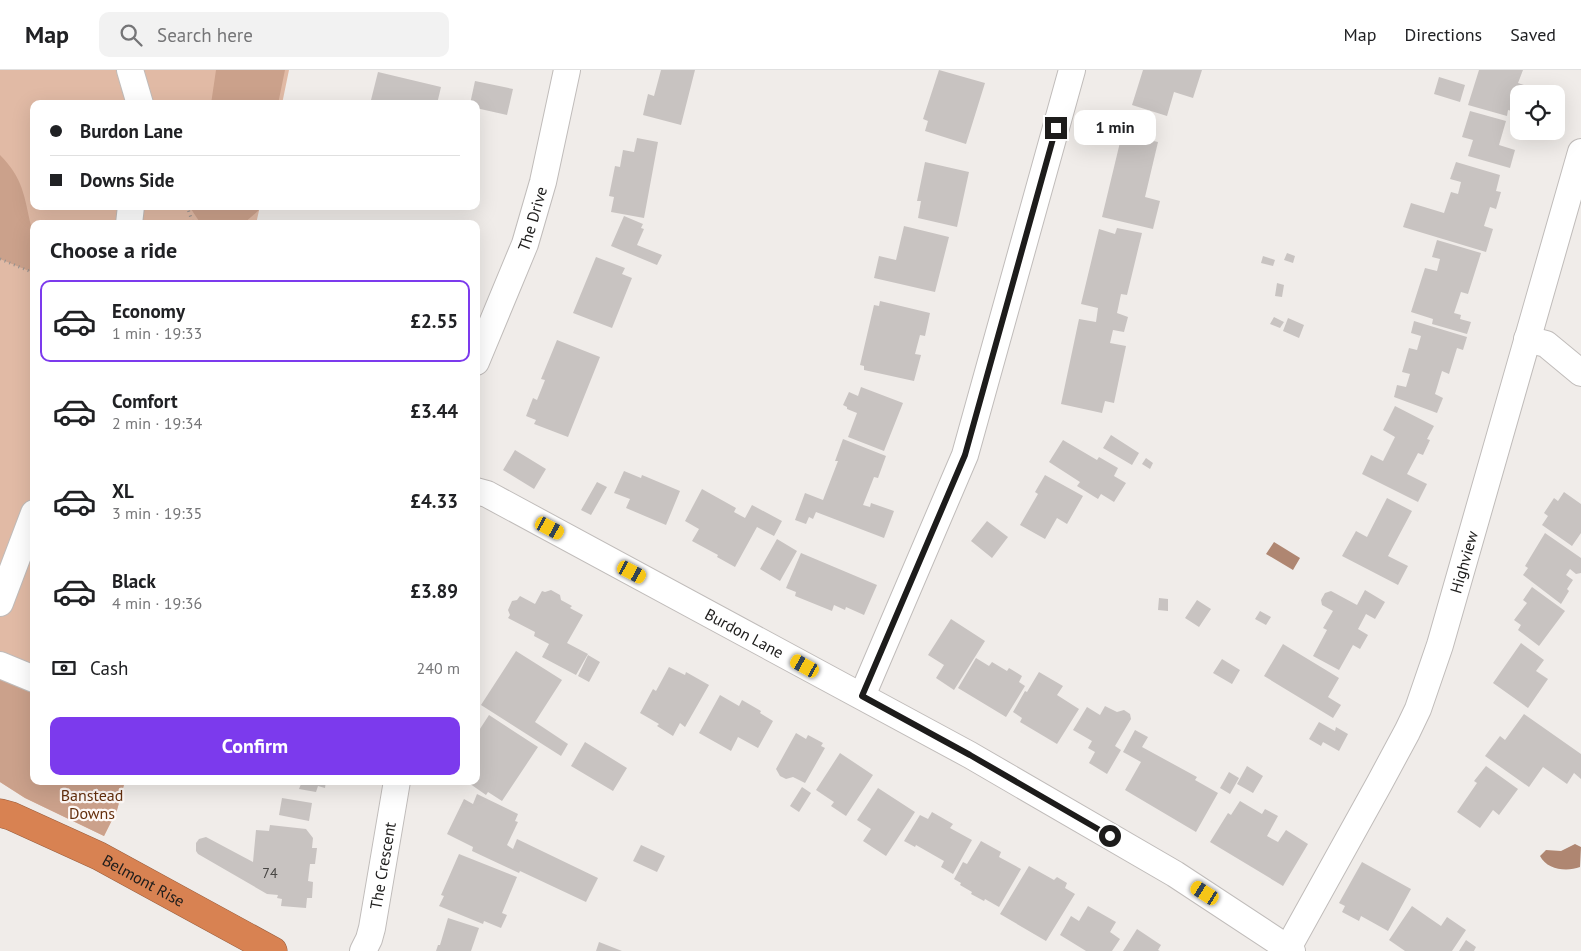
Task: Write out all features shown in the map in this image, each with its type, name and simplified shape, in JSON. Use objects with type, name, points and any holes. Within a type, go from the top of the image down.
[{"type":"highway","name":"Belmont Rise","points":[[4,812],[99,856],[273,951]]},
{"type":"street","points":[[130,70],[139,100]]},
{"type":"street","name":"The Drive","points":[[480,352],[525,244],[543,182],[567,70]]},
{"type":"street","points":[[862,696],[965,455],[1072,70]]},
{"type":"street","name":"Highview","points":[[1290,949],[1418,709],[1440,645],[1581,152]]},
{"type":"street","points":[[1527,339],[1546,344],[1581,373]]},
{"type":"street","name":"Burdon Lane","points":[[480,492],[487,494],[970,755],[1175,874],[1290,949]]},
{"type":"street","points":[[0,604],[30,524]]},
{"type":"street","points":[[0,665],[30,677]]},
{"type":"street","name":"The Crescent","points":[[363,951],[372,928],[396,785]]},
{"type":"path","points":[[0,259],[30,271]]},
{"type":"green space","name":"Banstead Downs","points":[[0,70],[289,70],[283,100],[30,100],[30,210],[259,210],[257,220],[30,220],[30,785],[124,785],[117,810],[104,836],[25,798],[0,782]]},
{"type":"green space","points":[[216,70],[285,70],[279,100],[212,100]]},
{"type":"green space","points":[[0,155],[14,171],[22,188],[30,222],[30,271],[0,259]]},
{"type":"green space","points":[[192,210],[259,210],[248,220],[198,220]]},
{"type":"green space","points":[[0,668],[30,679],[30,785],[124,785],[117,810],[104,836],[25,798],[0,782]]},
{"type":"shaded area","points":[[1274,542],[1300,558],[1293,570],[1266,554]]},
{"type":"shaded area","points":[[1575,844],[1581,847],[1580,867],[1575,869],[1552,867],[1543,861],[1540,856],[1546,850],[1561,851]]},
{"type":"building","points":[[661,70],[695,70],[681,125],[643,115],[648,94],[654,96]]},
{"type":"building","points":[[939,70],[985,83],[966,144],[925,131],[928,121],[923,119]]},
{"type":"building","points":[[1143,70],[1202,70],[1193,98],[1174,92],[1167,116],[1132,105]]},
{"type":"building","points":[[1479,70],[1523,70],[1518,83],[1524,85],[1510,85],[1510,111],[1508,110],[1507,116],[1468,105]]},
{"type":"building","points":[[378,72],[441,87],[438,100],[371,100]]},
{"type":"building","points":[[1439,77],[1465,85],[1460,102],[1434,94]]},
{"type":"building","points":[[475,81],[513,89],[507,115],[480,109],[480,100],[471,100]]},
{"type":"building","points":[[1470,111],[1506,121],[1499,145],[1515,150],[1510,168],[1468,156],[1473,140],[1462,137]]},
{"type":"building","points":[[1122,134],[1158,142],[1145,197],[1160,201],[1153,229],[1102,217]]},
{"type":"building","points":[[637,138],[658,142],[644,218],[611,212],[614,197],[609,196],[615,166],[620,167],[623,150],[634,152]]},
{"type":"building","points":[[925,162],[969,172],[957,227],[918,218],[921,201],[917,201]]},
{"type":"building","points":[[1456,162],[1500,175],[1496,191],[1501,192],[1496,209],[1490,207],[1484,226],[1493,229],[1486,252],[1403,227],[1411,203],[1444,213],[1451,192],[1458,194],[1461,182],[1450,179]]},
{"type":"building","points":[[624,216],[643,224],[641,228],[644,229],[637,245],[662,255],[657,265],[611,246]]},
{"type":"building","points":[[904,226],[949,237],[935,292],[874,278],[879,256],[896,260]]},
{"type":"building","points":[[1117,228],[1142,233],[1127,295],[1121,294],[1117,313],[1128,317],[1124,332],[1113,330],[1110,343],[1126,346],[1114,403],[1105,401],[1102,413],[1061,404],[1079,319],[1096,322],[1098,308],[1081,304],[1099,229],[1115,234]]},
{"type":"building","points":[[1437,240],[1481,253],[1468,294],[1461,292],[1454,313],[1461,315],[1460,319],[1471,322],[1467,334],[1432,324],[1433,319],[1411,312],[1425,268],[1437,271],[1440,259],[1432,257]]},
{"type":"building","points":[[1287,253],[1295,256],[1293,263],[1284,260]]},
{"type":"building","points":[[1263,256],[1275,260],[1273,266],[1261,263]]},
{"type":"building","points":[[596,257],[625,268],[622,274],[632,278],[612,328],[573,313]]},
{"type":"building","points":[[1277,283],[1284,285],[1282,297],[1275,296]]},
{"type":"building","points":[[880,301],[930,313],[925,336],[920,335],[915,354],[921,355],[914,381],[864,370],[864,366],[860,365],[874,305],[879,306]]},
{"type":"building","points":[[1274,317],[1284,322],[1280,328],[1270,324]]},
{"type":"building","points":[[1288,318],[1304,325],[1299,338],[1283,331]]},
{"type":"building","points":[[1414,321],[1467,337],[1463,350],[1457,348],[1449,374],[1442,371],[1435,394],[1443,398],[1437,413],[1394,397],[1397,385],[1406,387],[1410,374],[1402,372],[1409,348],[1417,350],[1421,336],[1411,333]]},
{"type":"building","points":[[557,340],[600,357],[568,437],[534,424],[536,420],[526,416],[533,398],[537,400],[545,380],[541,379]]},
{"type":"building","points":[[861,387],[903,403],[884,451],[848,437],[857,413],[843,405],[849,392],[858,396]]},
{"type":"building","points":[[1395,406],[1434,426],[1427,439],[1430,440],[1423,455],[1418,453],[1407,474],[1427,484],[1418,502],[1362,474],[1371,455],[1383,461],[1395,437],[1383,430]]},
{"type":"building","points":[[1111,435],[1139,453],[1132,465],[1103,448]]},
{"type":"building","points":[[843,439],[886,456],[878,478],[874,477],[863,505],[870,507],[871,503],[894,511],[884,538],[816,512],[813,519],[809,517],[806,524],[795,520],[805,493],[823,500],[838,461],[835,461]]},
{"type":"building","points":[[1063,440],[1097,460],[1099,457],[1118,468],[1114,476],[1126,483],[1114,502],[1101,494],[1098,499],[1077,486],[1080,482],[1049,462]]},
{"type":"building","points":[[515,450],[546,469],[534,489],[503,470]]},
{"type":"building","points":[[1146,458],[1153,463],[1150,469],[1142,464]]},
{"type":"building","points":[[624,471],[641,478],[642,475],[680,491],[666,525],[626,508],[630,499],[614,493]]},
{"type":"building","points":[[1045,475],[1083,496],[1067,524],[1057,518],[1045,539],[1020,525],[1038,494],[1035,492]]},
{"type":"building","points":[[597,482],[607,487],[591,515],[581,510]]},
{"type":"building","points":[[702,489],[736,508],[734,512],[745,518],[752,505],[782,521],[774,536],[757,527],[735,567],[692,541],[699,529],[685,521]]},
{"type":"building","points":[[1564,492],[1581,504],[1581,533],[1572,546],[1542,525],[1548,516],[1544,513],[1554,498],[1558,501]]},
{"type":"building","points":[[1387,498],[1412,511],[1388,556],[1408,566],[1398,585],[1342,556],[1356,531],[1367,537]]},
{"type":"building","points":[[987,521],[1008,537],[992,558],[971,541]]},
{"type":"building","points":[[1545,533],[1581,558],[1581,573],[1576,574],[1570,569],[1566,575],[1573,580],[1561,604],[1523,575],[1528,568],[1525,566]]},
{"type":"building","points":[[777,539],[797,551],[780,581],[760,569]]},
{"type":"building","points":[[801,553],[877,585],[864,615],[846,607],[845,610],[834,605],[832,611],[795,596],[796,592],[786,588]]},
{"type":"building","points":[[1532,587],[1565,611],[1539,646],[1518,630],[1521,625],[1514,620],[1527,603],[1523,600]]},
{"type":"building","points":[[551,590],[560,595],[561,600],[572,606],[570,608],[583,615],[567,643],[588,654],[576,675],[542,657],[549,644],[534,636],[535,632],[508,618],[510,615],[508,610],[512,601],[517,600],[520,596],[535,604],[542,591]]},
{"type":"building","points":[[1365,590],[1385,602],[1375,619],[1366,614],[1358,629],[1368,635],[1360,649],[1353,645],[1339,670],[1313,656],[1327,630],[1323,628],[1333,611],[1322,605],[1321,600],[1325,593],[1331,591],[1357,605]]},
{"type":"building","points":[[1159,598],[1168,599],[1168,611],[1158,610]]},
{"type":"building","points":[[1197,600],[1211,609],[1199,627],[1185,618]]},
{"type":"building","points":[[1260,611],[1271,617],[1266,625],[1255,619]]},
{"type":"building","points":[[951,619],[985,641],[954,690],[936,678],[944,665],[928,655]]},
{"type":"building","points":[[1521,643],[1544,660],[1536,671],[1548,679],[1528,708],[1493,683]]},
{"type":"building","points":[[1283,644],[1339,678],[1328,697],[1341,705],[1333,718],[1264,676]]},
{"type":"building","points":[[516,651],[562,680],[535,722],[568,744],[561,756],[481,705]]},
{"type":"building","points":[[588,655],[600,662],[589,682],[578,676]]},
{"type":"building","points":[[976,658],[989,666],[992,662],[1007,671],[1009,668],[1022,676],[1019,682],[1025,686],[1006,717],[958,688]]},
{"type":"building","points":[[1222,659],[1240,670],[1232,684],[1213,673]]},
{"type":"building","points":[[669,667],[685,675],[686,672],[709,685],[685,727],[680,723],[673,736],[657,726],[659,724],[640,713],[653,689],[656,691]]},
{"type":"building","points":[[1039,672],[1063,686],[1057,695],[1079,709],[1057,744],[1020,722],[1022,718],[1013,712]]},
{"type":"building","points":[[720,695],[739,706],[742,700],[761,711],[760,713],[773,721],[758,748],[738,737],[731,751],[699,733]]},
{"type":"building","points":[[1105,706],[1117,712],[1124,710],[1130,714],[1131,719],[1115,746],[1121,750],[1107,774],[1089,763],[1095,752],[1088,748],[1092,741],[1073,730],[1087,707],[1100,715]]},
{"type":"building","points":[[1524,714],[1581,754],[1581,779],[1574,773],[1567,784],[1543,767],[1529,787],[1485,756],[1500,736],[1505,740]]},
{"type":"building","points":[[489,715],[538,747],[502,801],[488,792],[486,795],[472,785],[480,785],[480,729]]},
{"type":"building","points":[[1319,722],[1335,731],[1336,727],[1348,734],[1339,751],[1323,742],[1321,746],[1309,739]]},
{"type":"building","points":[[1135,730],[1148,737],[1142,747],[1197,777],[1195,780],[1218,793],[1196,832],[1125,790],[1141,762],[1123,752]]},
{"type":"building","points":[[796,733],[806,739],[808,735],[823,743],[821,746],[825,748],[805,783],[793,777],[786,779],[780,776],[776,769]]},
{"type":"building","points":[[585,742],[627,768],[613,791],[571,766]]},
{"type":"building","points":[[840,753],[873,775],[846,816],[831,806],[834,802],[816,790]]},
{"type":"building","points":[[1247,766],[1263,776],[1253,793],[1237,784]]},
{"type":"building","points":[[1486,766],[1518,789],[1499,815],[1493,810],[1480,828],[1457,812],[1477,783],[1474,781]]},
{"type":"building","points":[[1229,772],[1239,778],[1230,794],[1220,788]]},
{"type":"building","points":[[301,785],[325,785],[325,788],[318,786],[316,792],[299,789]]},
{"type":"building","points":[[802,787],[811,793],[799,812],[790,806]]},
{"type":"building","points":[[878,788],[915,812],[886,856],[863,841],[871,829],[857,820]]},
{"type":"building","points":[[477,794],[518,814],[515,821],[518,822],[507,845],[513,849],[517,839],[598,878],[586,902],[472,851],[473,847],[447,834],[464,799],[473,804]]},
{"type":"building","points":[[282,798],[312,803],[309,821],[279,815]]},
{"type":"building","points":[[1240,801],[1262,814],[1265,809],[1278,816],[1267,836],[1278,842],[1286,830],[1308,844],[1283,886],[1210,842],[1228,813],[1231,815]]},
{"type":"building","points":[[932,812],[953,824],[950,828],[972,840],[953,874],[941,867],[944,861],[916,845],[915,847],[904,841],[920,815],[928,819]]},
{"type":"building","points":[[270,825],[306,829],[313,838],[312,848],[317,848],[315,864],[310,864],[308,881],[313,882],[312,898],[307,898],[306,908],[281,906],[282,899],[277,898],[278,895],[267,894],[198,854],[196,851],[196,843],[199,839],[206,837],[253,862],[256,830],[269,831]]},
{"type":"building","points":[[981,841],[1001,852],[999,857],[1021,869],[999,907],[971,894],[972,892],[954,879],[963,862],[967,864]]},
{"type":"building","points":[[641,845],[665,856],[657,872],[633,861]]},
{"type":"building","points":[[459,854],[517,877],[502,913],[507,915],[501,928],[484,921],[483,924],[439,906],[444,896],[441,895]]},
{"type":"building","points":[[1362,862],[1411,889],[1388,931],[1361,916],[1359,921],[1342,912],[1345,906],[1339,903]]},
{"type":"building","points":[[1029,866],[1054,880],[1057,877],[1067,883],[1065,888],[1075,894],[1046,941],[1000,914]]},
{"type":"building","points":[[1088,906],[1116,922],[1110,932],[1120,939],[1112,951],[1086,951],[1060,935],[1071,916],[1079,921]]},
{"type":"building","points":[[1412,906],[1441,926],[1447,917],[1466,930],[1452,951],[1405,951],[1389,940]]},
{"type":"building","points":[[448,918],[479,928],[471,951],[436,951],[438,945],[440,945]]},
{"type":"building","points":[[1137,929],[1161,945],[1158,950],[1160,951],[1123,951]]},
{"type":"building","points":[[1466,940],[1476,947],[1474,951],[1459,951]]},
{"type":"building","points":[[599,942],[622,951],[596,951]]},
{"type":"route","points":[[1056,128],[965,455],[862,696],[970,755],[1110,836]]}]
